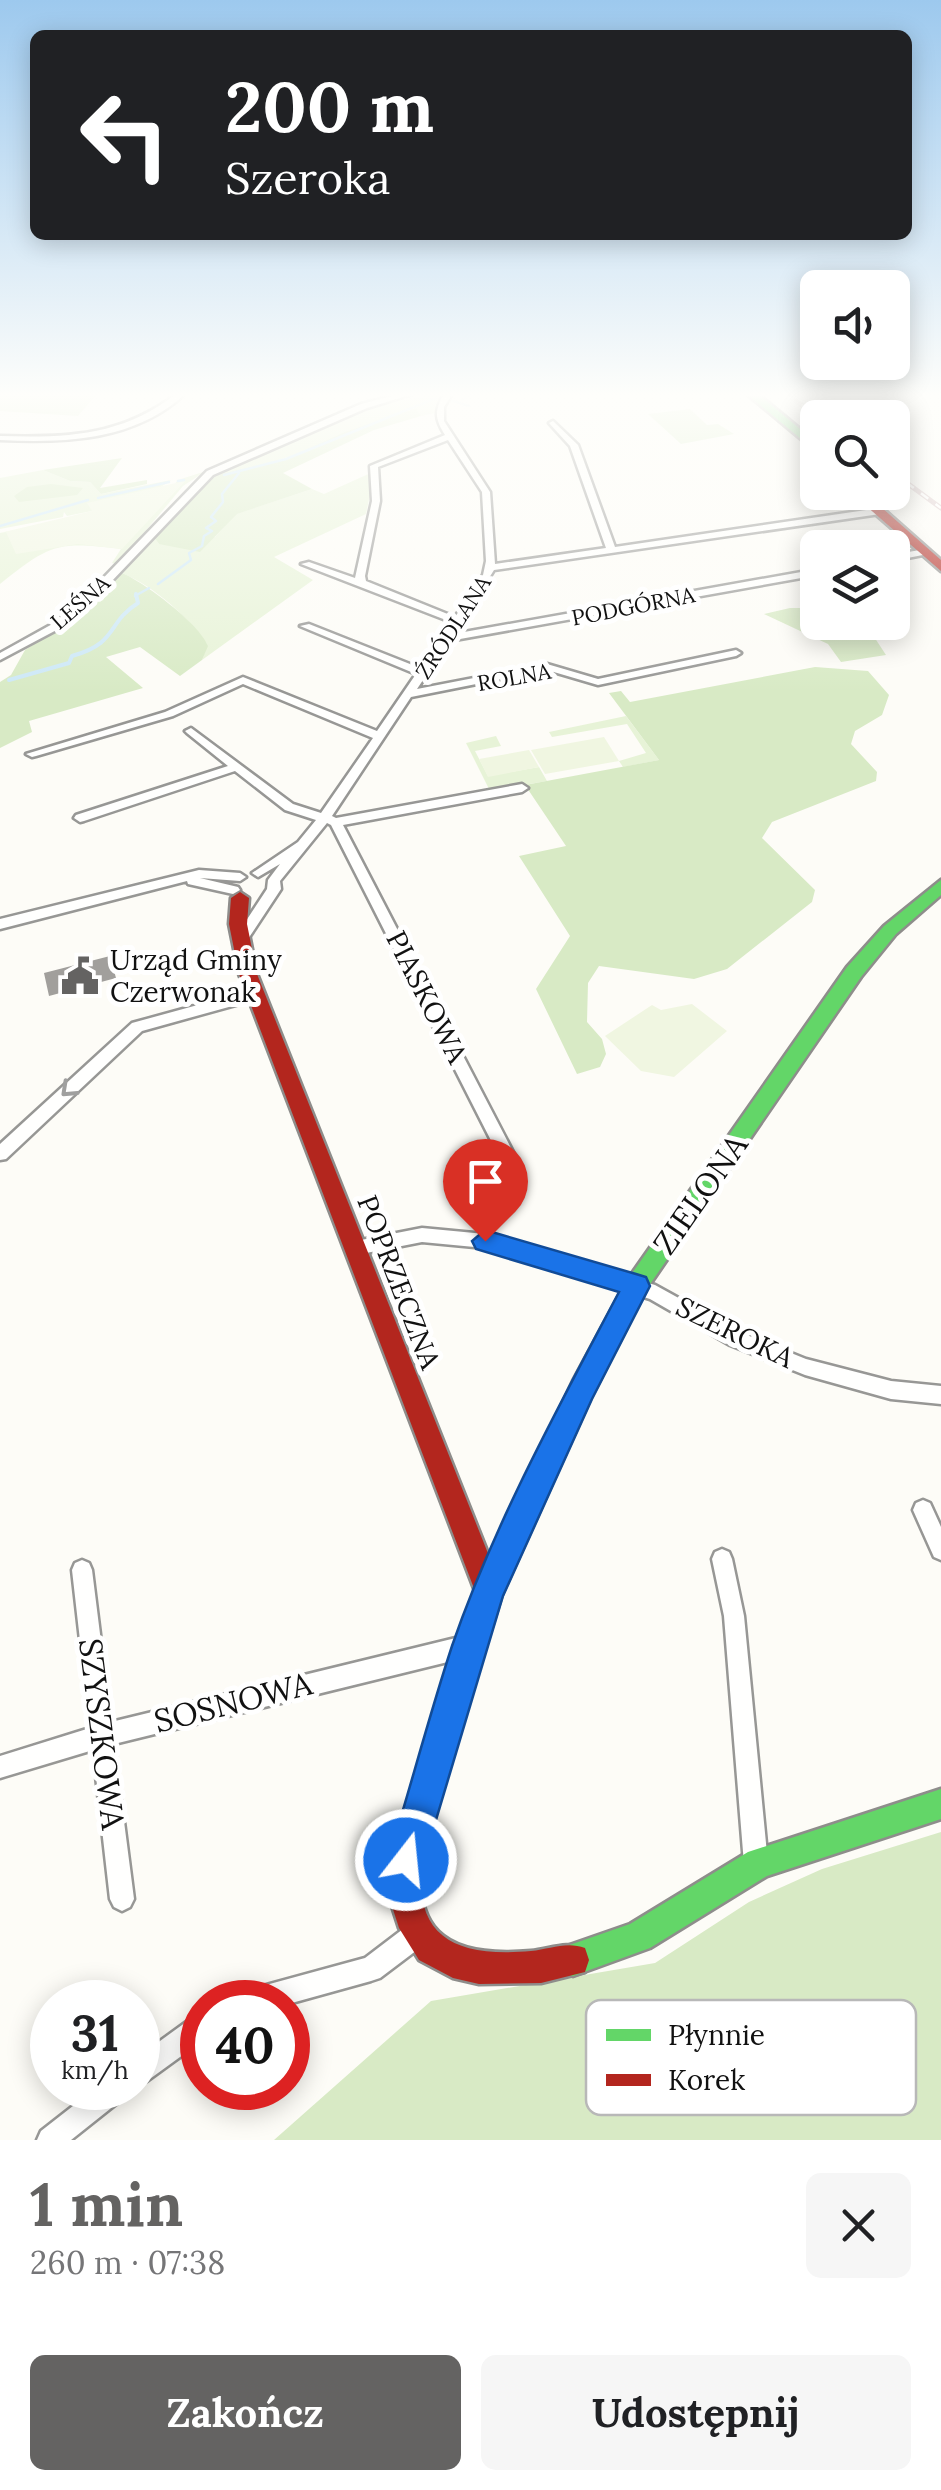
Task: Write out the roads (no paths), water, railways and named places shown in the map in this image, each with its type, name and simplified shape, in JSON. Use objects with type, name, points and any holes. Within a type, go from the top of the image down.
[{"type":"street","name":"LEŚNA","points":[[0,657],[60,624],[85,603],[191,494]]},
{"type":"street","points":[[361,583],[376,494]]},
{"type":"street","name":"ŹRÓDLANA","points":[[243,936],[274,889],[274,880],[329,821],[378,736],[449,638],[490,568],[486,494]]},
{"type":"street","points":[[592,494],[612,551]]},
{"type":"street","points":[[490,568],[880,511],[933,560]]},
{"type":"street","points":[[306,564],[459,622]]},
{"type":"street","name":"PODGÓRNA","points":[[449,638],[800,575]]},
{"type":"street","points":[[306,626],[424,674]]},
{"type":"street","name":"ROLNA","points":[[409,694],[547,667],[598,682],[736,652]]},
{"type":"street","points":[[32,754],[169,714],[230,683],[249,681],[378,736]]},
{"type":"street","points":[[191,731],[290,807],[329,821],[522,788]]},
{"type":"street","points":[[80,818],[236,767]]},
{"type":"street","name":"PIASKOWA","points":[[329,821],[516,1173]]},
{"type":"street","name":"ŹRÓDLANA","points":[[238,888],[306,842]]},
{"type":"street","points":[[258,872],[274,880]]},
{"type":"street","points":[[0,924],[182,880],[238,888],[265,898]]},
{"type":"street","name":"ZIELONA","points":[[416,1936],[403,1895],[406,1860],[468,1646],[489,1591],[582,1389],[636,1286],[854,972],[890,930],[941,886]]},
{"type":"street","name":"POPRZECZNA","points":[[238,888],[238,924],[256,994],[489,1591]]},
{"type":"street","points":[[0,1154],[138,1027],[256,994]]},
{"type":"street","name":"SZEROKA","points":[[356,1248],[422,1235],[466,1236],[636,1286],[736,1338],[805,1367],[892,1390],[941,1395]]},
{"type":"street","points":[[923,1510],[941,1550]]},
{"type":"street","points":[[722,1559],[734,1616],[756,1864]]},
{"type":"street","name":"SZYSZKOWA","points":[[82,1570],[122,1899]]},
{"type":"street","name":"SOSNOWA","points":[[0,1767],[104,1735],[468,1646]]},
{"type":"street","points":[[310,1985],[371,1969],[416,1936],[443,1962],[460,1969],[502,1971],[547,1966],[625,1943],[756,1864],[941,1804]]},
{"type":"street","points":[[50,2140],[88,2110]]},
{"type":"waterway","points":[[98,498],[116,494]]},
{"type":"waterway","points":[[158,584],[191,560],[189,553],[202,546],[204,536],[212,531],[206,528],[216,521],[211,517],[223,502],[222,494]]},
{"type":"waterway","points":[[0,526],[88,500]]},
{"type":"waterway","points":[[136,595],[149,588]]},
{"type":"waterway","points":[[9,680],[69,663],[72,656],[98,645],[138,603],[136,595]]},
{"type":"railway","points":[[922,494],[941,508]]},
{"type":"place","name":"Urząd Gminy Czerwonak","points":[[80,976]]}]
